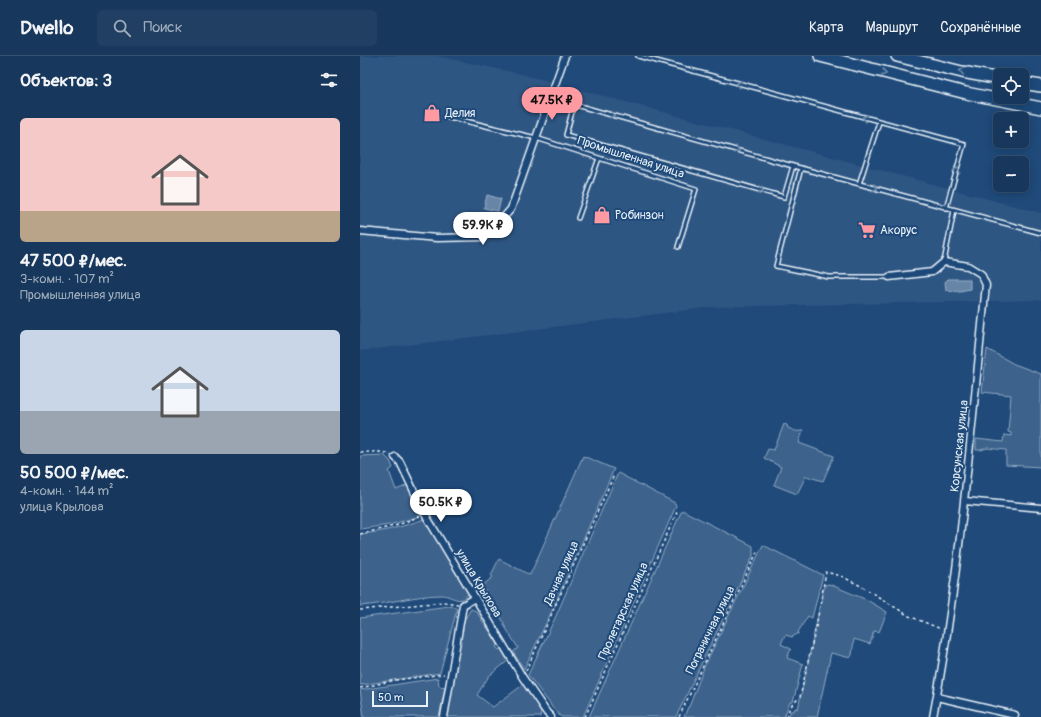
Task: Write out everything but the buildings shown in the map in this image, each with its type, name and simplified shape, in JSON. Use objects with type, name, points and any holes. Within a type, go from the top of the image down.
[{"type":"highway","points":[[820,56],[966,93],[1041,108]]},
{"type":"highway","points":[[897,56],[962,72],[993,78]]},
{"type":"highway","points":[[1029,84],[1041,86]]},
{"type":"street","points":[[360,231],[437,238],[482,237],[498,225],[511,209],[565,56]]},
{"type":"street","points":[[889,278],[932,272],[944,262]]},
{"type":"street","name":"Корсунская улица","points":[[933,717],[947,632],[965,501],[986,285],[981,274],[968,266],[944,262]]},
{"type":"street","name":"улица Крылова","points":[[394,457],[400,462],[425,514],[523,678],[551,717]]},
{"type":"street","points":[[965,501],[1041,508]]},
{"type":"street","points":[[444,717],[463,605],[476,598]]},
{"type":"street","points":[[937,697],[1015,715]]},
{"type":"lane","points":[[638,56],[964,144],[946,208]]},
{"type":"lane","points":[[551,98],[793,166],[1041,233]]},
{"type":"lane","points":[[574,104],[566,135],[784,197],[793,166]]},
{"type":"lane","name":"Промышленная улица","points":[[449,116],[536,138],[696,189],[678,248]]},
{"type":"lane","points":[[859,184],[879,122]]},
{"type":"lane","points":[[578,218],[599,158]]},
{"type":"lane","points":[[801,168],[776,266],[829,278],[889,278]]},
{"type":"lane","points":[[944,262],[954,210]]},
{"type":"path","points":[[360,452],[389,453],[394,457]]},
{"type":"path","name":"Дачная улица","points":[[523,678],[614,475]]},
{"type":"path","name":"Пролетарская улица","points":[[585,717],[677,512]]},
{"type":"path","points":[[360,534],[398,525],[425,514]]},
{"type":"path","name":"Пограничная улица","points":[[679,717],[758,550]]},
{"type":"path","points":[[787,717],[790,707],[800,696],[816,627],[826,572],[841,576],[909,616],[947,632]]},
{"type":"path","points":[[360,610],[444,602],[463,605]]},
{"type":"path","points":[[360,688],[396,680],[428,677],[452,672]]},
{"type":"shaded area","points":[[360,56],[437,56],[521,74],[1041,213],[1041,300],[713,307],[360,351]]},
{"type":"shaded area","points":[[487,195],[501,199],[498,211],[484,208]]},
{"type":"shaded area","points":[[948,279],[968,279],[970,280],[970,289],[960,291],[946,290],[945,282]]},
{"type":"shaded area","points":[[987,349],[1014,364],[1041,374],[1041,467],[1006,465],[1006,450],[987,448],[976,450],[976,439],[1003,442],[1004,435],[1011,436],[1011,433],[1008,432],[1011,395],[982,392]]},
{"type":"shaded area","points":[[784,424],[787,425],[788,428],[794,430],[803,430],[799,443],[834,456],[823,481],[806,476],[797,494],[774,485],[781,467],[764,458],[768,449],[774,450]]},
{"type":"shaded area","points":[[384,455],[390,461],[393,468],[389,471],[396,490],[408,485],[420,507],[417,517],[389,525],[360,529],[360,456]]},
{"type":"shaded area","points":[[583,456],[614,469],[553,609],[524,669],[513,652],[518,648],[482,586],[493,577],[491,575],[499,559],[530,575]]},
{"type":"shaded area","points":[[618,473],[675,503],[676,506],[583,717],[561,717],[528,675],[555,618]]},
{"type":"shaded area","points":[[682,510],[753,546],[753,556],[676,717],[589,717]]},
{"type":"shaded area","points":[[427,518],[469,592],[466,596],[460,600],[445,595],[432,595],[360,606],[360,534],[378,532],[411,524]]},
{"type":"shaded area","points":[[763,545],[823,575],[812,618],[808,616],[798,632],[799,633],[792,637],[785,635],[781,644],[791,649],[787,658],[803,664],[793,702],[790,702],[784,717],[684,717],[705,665]]},
{"type":"shaded area","points":[[829,584],[867,600],[887,612],[879,632],[874,631],[870,644],[854,639],[852,655],[850,658],[831,653],[817,717],[788,717],[791,711],[794,711],[795,708],[798,709],[824,587],[825,585]]},
{"type":"shaded area","points":[[449,606],[457,609],[440,673],[360,685],[360,618]]},
{"type":"shaded area","points":[[471,609],[476,611],[498,644],[496,647],[499,650],[501,648],[509,660],[489,676],[477,695],[493,707],[524,684],[541,712],[540,717],[447,717],[457,665],[461,628]]},
{"type":"shaded area","points":[[438,678],[439,686],[445,687],[439,717],[364,717],[360,690]]},
{"type":"place","name":"Делия","points":[[432,113]]},
{"type":"place","name":"Робинзон","points":[[602,215]]},
{"type":"place","name":"Акорус","points":[[867,230]]}]
